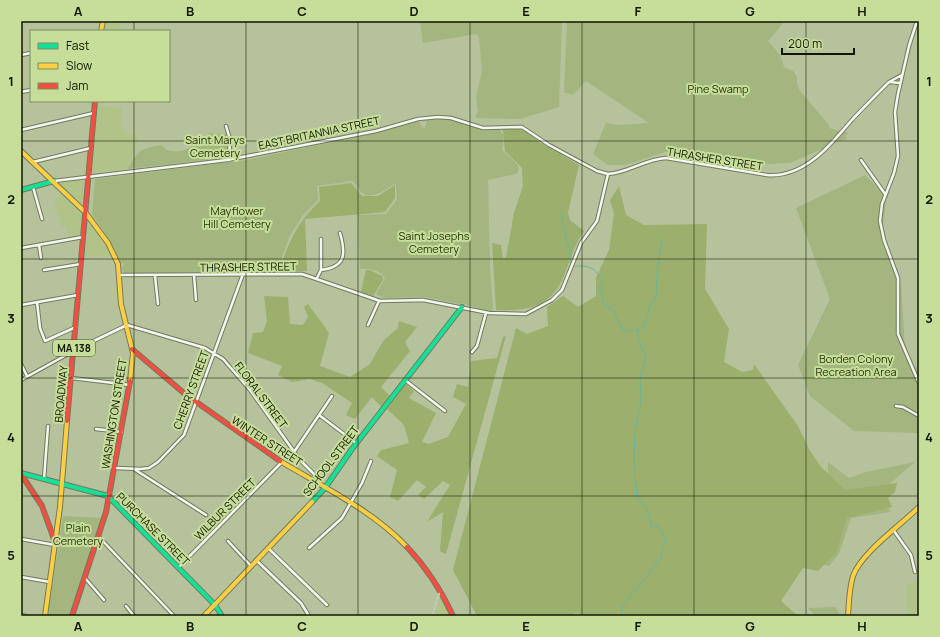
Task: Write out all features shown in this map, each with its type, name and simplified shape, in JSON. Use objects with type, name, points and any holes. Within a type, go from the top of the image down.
[{"type":"street","points":[[917,21],[910,41],[895,112],[898,156],[894,173],[881,207],[880,221],[884,240],[898,278],[898,334],[919,382]]},
{"type":"street","name":"THRASHER STREET","points":[[119,275],[299,274],[317,278],[379,301],[423,300],[486,313],[528,314],[540,308],[558,295],[564,286],[581,243],[597,221],[608,174],[618,173],[653,160],[666,158],[767,175],[783,174],[802,166],[823,152],[889,82],[902,75]]},
{"type":"street","points":[[889,82],[900,83]]},
{"type":"street","name":"BROADWAY","points":[[45,616],[56,545],[62,484],[95,102]]},
{"type":"street","points":[[21,130],[94,113]]},
{"type":"street","name":"EAST BRITANNIA STREET","points":[[21,190],[54,181],[229,160],[376,131],[418,119],[442,117],[483,128],[522,127],[549,145],[597,172],[608,174]]},
{"type":"street","points":[[226,126],[230,139],[229,160]]},
{"type":"street","points":[[33,162],[91,148]]},
{"type":"street","name":"WASHINGTON STREET","points":[[22,153],[86,212],[109,245],[116,259],[119,275],[121,304],[132,349],[130,385],[110,497],[99,537],[72,616]]},
{"type":"street","points":[[861,160],[885,195]]},
{"type":"street","points":[[33,186],[42,219]]},
{"type":"street","points":[[321,270],[332,268],[341,261],[344,252],[340,233]]},
{"type":"street","points":[[21,248],[83,237]]},
{"type":"street","points":[[317,278],[321,270],[321,239]]},
{"type":"street","points":[[39,244],[41,258]]},
{"type":"street","points":[[44,270],[81,264]]},
{"type":"street","name":"CHERRY STREET","points":[[116,468],[145,469],[151,467],[183,437],[197,402],[213,352],[243,274]]},
{"type":"street","points":[[194,275],[196,300]]},
{"type":"street","points":[[155,276],[158,304]]},
{"type":"street","points":[[21,305],[78,295]]},
{"type":"street","points":[[368,325],[379,301]]},
{"type":"street","points":[[37,302],[40,328],[46,341],[76,327]]},
{"type":"street","name":"SCHOOL STREET","points":[[204,616],[325,488],[356,443],[462,307]]},
{"type":"street","points":[[472,352],[477,346],[486,313]]},
{"type":"street","points":[[21,380],[74,351],[127,325]]},
{"type":"street","name":"FLORAL STREET","points":[[127,325],[213,352],[225,360],[242,380],[294,452],[318,477],[317,484]]},
{"type":"street","name":"WINTER STREET","points":[[132,349],[228,426],[282,462],[379,522],[404,542],[426,567],[443,594],[453,616]]},
{"type":"street","points":[[21,364],[27,376]]},
{"type":"street","points":[[71,378],[130,385]]},
{"type":"street","points":[[405,380],[445,411]]},
{"type":"street","points":[[294,452],[332,396]]},
{"type":"street","points":[[896,406],[903,406],[919,416]]},
{"type":"street","points":[[319,414],[356,443]]},
{"type":"street","points":[[44,479],[48,426]]},
{"type":"street","points":[[96,429],[122,432]]},
{"type":"street","points":[[309,548],[340,521],[362,483],[371,461]]},
{"type":"street","name":"WILBUR STREET","points":[[179,567],[282,462]]},
{"type":"street","points":[[134,469],[206,515]]},
{"type":"street","points":[[21,473],[33,490],[44,512],[56,545],[21,539]]},
{"type":"street","name":"PURCHASE STREET","points":[[21,473],[110,497],[215,605],[222,616]]},
{"type":"street","points":[[848,616],[851,584],[858,566],[873,547],[894,531],[919,507]]},
{"type":"street","points":[[894,531],[911,555],[915,572]]},
{"type":"street","points":[[99,537],[174,616]]},
{"type":"street","points":[[228,542],[251,566]]},
{"type":"street","points":[[268,548],[327,605]]},
{"type":"street","points":[[256,560],[301,603],[309,616]]},
{"type":"street","points":[[21,577],[50,582]]},
{"type":"street","points":[[85,578],[104,600]]},
{"type":"street","points":[[126,606],[134,616]]},
{"type":"street","points":[[21,615],[26,616]]},
{"type":"shaded area","points":[[107,21],[122,21],[120,30],[105,30]]},
{"type":"shaded area","points":[[98,106],[122,108],[121,129],[127,134],[140,135],[127,170],[92,172]]},
{"type":"shaded area","points":[[515,128],[525,131],[539,142],[579,165],[568,213],[570,220],[584,231],[560,284],[554,293],[538,305],[529,308],[496,310],[492,243],[501,245],[503,258],[506,257],[514,213],[523,186],[522,168],[505,151],[503,129]]},
{"type":"shaded area","points":[[85,178],[82,204],[59,182],[60,181]]},
{"type":"shaded area","points":[[351,183],[362,196],[378,196],[395,185],[395,198],[385,212],[305,219],[307,271],[287,271],[288,268],[283,260],[286,251],[293,235],[302,221],[320,201],[319,187]]},
{"type":"shaded area","points":[[619,186],[626,215],[644,225],[707,224],[705,289],[729,329],[724,362],[742,372],[753,370],[754,364],[798,426],[809,449],[821,467],[845,490],[897,483],[895,492],[888,498],[892,507],[847,518],[836,553],[818,571],[803,568],[781,601],[798,616],[581,616],[580,614],[575,613],[573,616],[477,616],[453,570],[516,328],[527,334],[548,326],[547,307],[563,296],[578,307],[596,296],[596,278],[609,250],[614,214],[610,200]]},
{"type":"shaded area","points":[[62,192],[82,213],[80,235],[69,237],[66,227],[62,227],[54,201]]},
{"type":"shaded area","points":[[89,221],[108,246],[113,257],[85,255]]},
{"type":"shaded area","points":[[366,270],[370,270],[382,276],[383,280],[373,296],[361,292]]},
{"type":"shaded area","points":[[264,296],[288,297],[290,324],[303,325],[308,317],[304,307],[308,304],[329,333],[320,366],[350,377],[370,364],[383,341],[398,328],[399,321],[417,327],[405,342],[410,351],[381,387],[390,396],[381,407],[372,397],[355,419],[346,415],[352,403],[322,383],[310,379],[292,382],[278,375],[282,366],[248,353],[253,333],[263,332],[267,321]]},
{"type":"shaded area","points":[[506,336],[446,554],[440,551],[443,512],[427,522],[450,485],[443,481],[424,499],[418,495],[426,487],[417,480],[398,501],[390,497],[397,470],[377,456],[381,450],[409,443],[404,425],[387,409],[406,384],[414,391],[409,398],[436,413],[422,442],[429,444],[448,437],[466,404],[453,397],[457,384],[468,387],[471,361],[497,358],[503,337]]},
{"type":"shaded area","points":[[919,581],[919,616],[907,616],[907,586]]},
{"type":"shaded area","points":[[440,592],[448,609],[450,616],[434,616]]},
{"type":"green space","points":[[420,21],[562,21],[559,107],[520,119],[475,118],[478,111],[476,98],[482,70],[479,38],[476,34],[423,43]]},
{"type":"green space","name":"Pine Swamp","points":[[567,21],[785,21],[768,41],[780,55],[784,67],[793,71],[797,77],[797,83],[800,91],[829,125],[829,128],[849,133],[845,136],[847,138],[790,163],[747,165],[688,153],[665,152],[625,165],[608,165],[593,154],[606,123],[619,125],[649,123],[586,81],[573,95],[564,92]]},
{"type":"green space","points":[[440,118],[476,128],[490,130],[499,129],[504,136],[502,150],[517,164],[519,170],[516,174],[488,180],[490,265],[493,311],[481,310],[463,303],[459,304],[425,297],[384,298],[376,294],[385,279],[378,271],[360,269],[358,215],[386,214],[397,200],[396,183],[380,193],[370,196],[362,193],[352,181],[317,186],[318,200],[303,215],[289,237],[281,261],[286,268],[285,271],[126,274],[122,269],[124,264],[120,262],[113,246],[92,214],[95,179],[247,160],[388,130],[419,121],[422,127],[425,128],[427,120]]},
{"type":"green space","name":"Saint Marys Cemetery","points":[[209,133],[229,135],[227,157],[128,169],[137,154],[144,149],[162,145],[166,150],[184,150],[201,142]]},
{"type":"green space","name":"Borden Colony Recreation Area","points":[[865,175],[877,187],[890,192],[886,201],[883,227],[886,242],[901,283],[905,349],[919,373],[919,433],[854,431],[810,396],[798,365],[830,299],[796,208]]},
{"type":"green space","points":[[828,462],[849,478],[866,472],[915,462],[879,493],[891,512],[851,518],[839,554],[829,566],[800,561],[828,479]]},
{"type":"green space","name":"Plain Cemetery","points":[[63,516],[103,518],[70,616],[48,616]]},
{"type":"green space","points":[[835,607],[841,616],[815,616],[808,608]]},
{"type":"waterway","points":[[562,212],[562,221],[571,257],[570,262]]},
{"type":"waterway","points":[[622,616],[622,607],[660,559],[666,539],[658,526],[652,527],[647,510],[637,496],[634,456],[635,434],[641,401],[640,378],[646,358],[641,347],[637,330],[644,327],[651,303],[656,298],[657,273],[662,240]]},
{"type":"waterway","points":[[575,266],[585,266],[596,271],[603,284],[598,287],[603,296],[603,303],[613,310],[623,331],[636,330]]},
{"type":"railway","points":[[432,616],[439,594]]},
{"type":"traffic: fast","points":[[21,190],[54,181]]},
{"type":"traffic: fast","points":[[312,502],[325,488],[352,449],[462,307]]},
{"type":"traffic: fast","points":[[21,473],[108,496],[215,605],[222,616]]},
{"type":"traffic: slow","points":[[101,30],[103,21]]},
{"type":"traffic: slow","points":[[21,151],[85,212],[108,243],[118,264],[121,304],[133,353],[130,381]]},
{"type":"traffic: slow","points":[[45,616],[60,507],[67,421]]},
{"type":"traffic: slow","points":[[280,461],[363,510],[407,547]]},
{"type":"traffic: slow","points":[[204,616],[312,502]]},
{"type":"traffic: slow","points":[[848,616],[849,596],[853,576],[857,567],[882,540],[919,507]]},
{"type":"traffic: jam","points":[[67,421],[95,102]]},
{"type":"traffic: jam","points":[[132,349],[185,394],[280,461]]},
{"type":"traffic: jam","points":[[72,616],[106,512],[130,381]]},
{"type":"traffic: jam","points":[[21,474],[42,506],[55,542]]},
{"type":"traffic: jam","points":[[407,547],[433,580],[444,597],[453,616]]},
{"type":"park label","name":"Mayflower Hill Cemetery","points":[[237,217]]},
{"type":"park label","name":"Saint Josephs Cemetery","points":[[434,242]]}]
